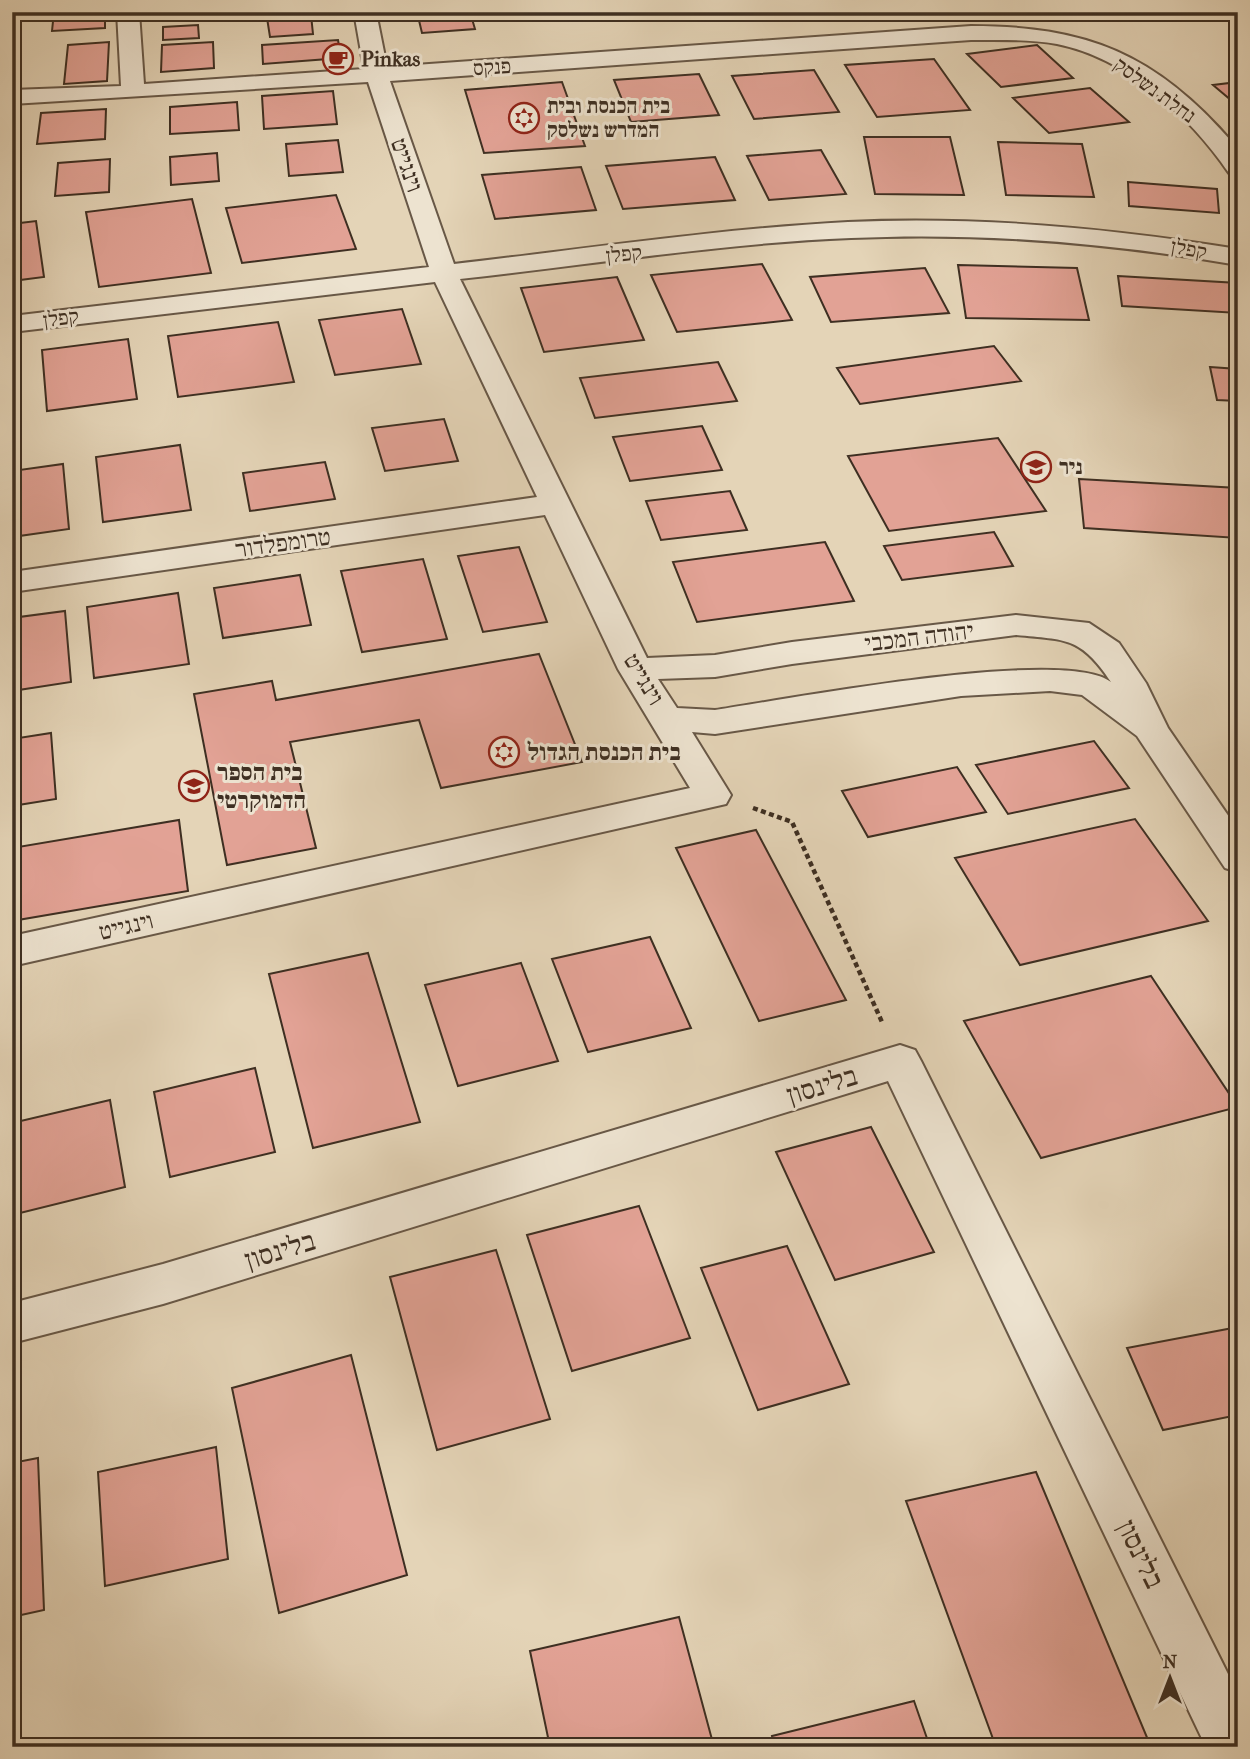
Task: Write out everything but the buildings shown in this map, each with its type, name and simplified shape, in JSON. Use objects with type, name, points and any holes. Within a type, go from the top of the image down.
[{"type":"street","points":[[128,12],[133,92]]},
{"type":"street","name":"וינגייט","points":[[12,951],[713,795],[635,669],[443,272],[377,75],[365,12]]},
{"type":"street","name":"פנקס","points":[[12,97],[133,92],[971,33]]},
{"type":"street","name":"נחלת נשלסק","points":[[971,33],[1026,34],[1070,40],[1106,54],[1135,70],[1178,102],[1224,144],[1238,168]]},
{"type":"street","name":"קפלן","points":[[12,324],[443,272],[848,230],[945,230],[1080,237],[1159,244],[1238,257]]},
{"type":"street","name":"טרומפלדור","points":[[12,582],[553,504]]},
{"type":"street","name":"יהודה המכבי","points":[[635,669],[715,667],[792,653],[1016,625],[1077,630],[1107,651],[1129,683],[1151,730],[1238,859]]},
{"type":"street","name":"יהודה המכבי","points":[[667,719],[715,722],[961,685],[1050,680],[1092,685],[1151,730]]},
{"type":"street","name":"בלינסון","points":[[12,1323],[163,1284],[900,1061],[1235,1747]]},
{"type":"path","points":[[713,795],[793,822],[900,1061]]},
{"type":"place","name":"Pinkas","points":[[338,59]]},
{"type":"place","name":"בית הכנסת ובית המדרש נשלסק","points":[[524,118]]},
{"type":"place","name":"ניר","points":[[1036,467]]},
{"type":"place","name":"בית הכנסת הגדול","points":[[504,752]]},
{"type":"place","name":"בית הספר הדמוקרטי","points":[[194,786]]}]
